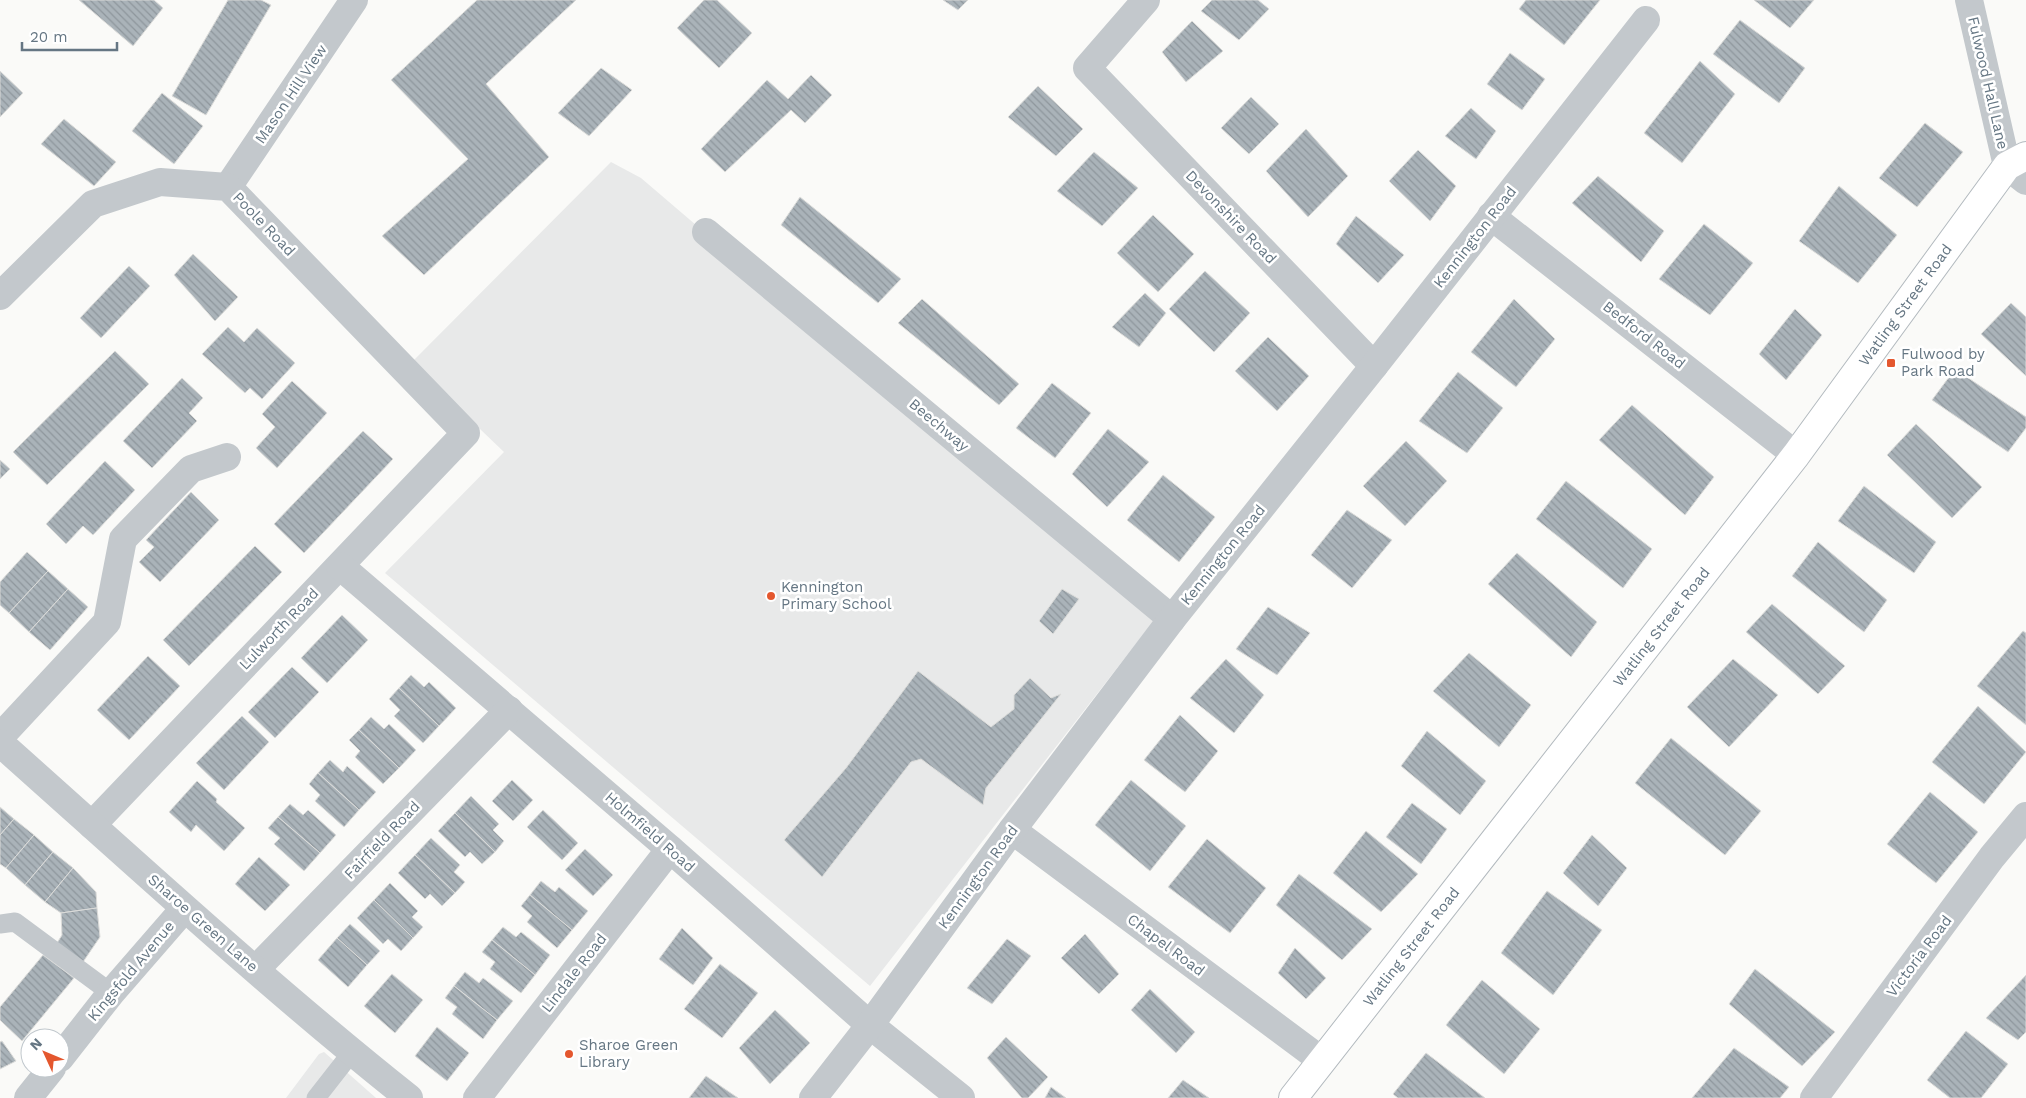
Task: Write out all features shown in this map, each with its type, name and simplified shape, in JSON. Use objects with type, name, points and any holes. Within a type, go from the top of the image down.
[{"type":"main road","name":"Watling Street Road","points":[[1293,1098],[2020,168]]},
{"type":"street","name":"Mason Hill View","points":[[228,187],[354,0]]},
{"type":"street","name":"Devonshire Road","points":[[1146,0],[1087,68],[1374,366]]},
{"type":"street","name":"Fulwood Hall Lane","points":[[1969,0],[2020,168]]},
{"type":"street","name":"Kennington Road","points":[[813,1098],[1172,619],[1646,20]]},
{"type":"street","name":"Poole Road","points":[[0,296],[93,204],[160,182],[228,187],[466,433]]},
{"type":"street","name":"Bedford Road","points":[[1491,216],[1796,455]]},
{"type":"street","name":"Beechway","points":[[706,232],[1172,619]]},
{"type":"street","name":"Lulworth Road","points":[[92,825],[466,433]]},
{"type":"street","points":[[0,737],[107,622],[123,539],[191,469],[227,457]]},
{"type":"street","name":"Holmfield Road","points":[[340,566],[670,849],[870,1024],[961,1098]]},
{"type":"street","name":"Fairfield Road","points":[[256,969],[509,710]]},
{"type":"street","name":"Sharoe Green Lane","points":[[0,744],[184,909],[409,1098]]},
{"type":"street","name":"Victoria Road","points":[[1814,1098],[1992,858],[2026,816]]},
{"type":"street","name":"Chapel Road","points":[[1012,830],[1321,1060]]},
{"type":"street","name":"Lindale Road","points":[[477,1098],[670,849]]},
{"type":"street","name":"Kingsfold Avenue","points":[[70,1045],[111,993],[184,909]]},
{"type":"street","points":[[28,1098],[44,1078]]},
{"type":"lane","points":[[0,924],[15,922],[111,993]]},
{"type":"lane","points":[[316,1098],[352,1052]]},
{"type":"shaded area","name":"Kennington Primary School","points":[[611,162],[641,178],[1156,618],[870,986],[385,573],[504,452],[411,363]]},
{"type":"shaded area","points":[[324,1052],[376,1098],[286,1098],[319,1054]]},
{"type":"building","points":[[79,0],[154,0],[163,8],[133,46]]},
{"type":"building","points":[[228,0],[261,0],[271,5],[206,115],[172,96]]},
{"type":"building","points":[[477,0],[576,0],[486,84],[549,157],[424,275],[382,236],[468,159],[391,80]]},
{"type":"building","points":[[704,0],[717,0],[752,33],[719,68],[677,28]]},
{"type":"building","points":[[943,0],[968,0],[958,10]]},
{"type":"building","points":[[1212,0],[1258,0],[1269,9],[1239,40],[1201,11]]},
{"type":"building","points":[[1526,0],[1600,0],[1564,45],[1519,9]]},
{"type":"building","points":[[1754,0],[1814,0],[1790,28]]},
{"type":"building","points":[[1740,20],[1805,68],[1779,103],[1713,54]]},
{"type":"building","points":[[1192,21],[1223,51],[1186,82],[1162,52]]},
{"type":"building","points":[[1510,53],[1545,79],[1522,110],[1487,84]]},
{"type":"building","points":[[1700,61],[1735,94],[1682,163],[1644,133]]},
{"type":"building","points":[[601,68],[632,90],[589,136],[558,113]]},
{"type":"building","points":[[0,71],[23,93],[0,117]]},
{"type":"building","points":[[811,75],[832,95],[805,123],[791,110],[725,172],[701,149],[767,80],[788,99]]},
{"type":"building","points":[[1038,86],[1083,129],[1056,156],[1008,117]]},
{"type":"building","points":[[162,93],[203,126],[174,164],[132,131]]},
{"type":"building","points":[[1251,97],[1279,124],[1249,154],[1221,128]]},
{"type":"building","points":[[1471,108],[1496,131],[1476,159],[1445,136]]},
{"type":"building","points":[[64,119],[116,162],[94,186],[41,144]]},
{"type":"building","points":[[1925,123],[1963,152],[1917,207],[1879,178]]},
{"type":"building","points":[[1306,129],[1348,176],[1308,217],[1266,171]]},
{"type":"building","points":[[1418,150],[1456,186],[1430,221],[1389,181]]},
{"type":"building","points":[[1094,152],[1138,188],[1102,226],[1057,191]]},
{"type":"building","points":[[1598,176],[1664,231],[1641,262],[1572,203]]},
{"type":"building","points":[[1839,186],[1897,235],[1858,283],[1799,241]]},
{"type":"building","points":[[800,197],[901,279],[878,303],[781,225]]},
{"type":"building","points":[[1153,215],[1194,254],[1158,292],[1117,253]]},
{"type":"building","points":[[1356,216],[1404,255],[1378,283],[1336,244]]},
{"type":"building","points":[[1704,224],[1753,263],[1710,315],[1659,279]]},
{"type":"building","points":[[193,254],[238,297],[215,321],[174,275]]},
{"type":"building","points":[[129,266],[150,286],[101,338],[80,318]]},
{"type":"building","points":[[1205,271],[1250,313],[1214,352],[1169,309]]},
{"type":"building","points":[[1145,293],[1166,313],[1139,347],[1112,327]]},
{"type":"building","points":[[922,299],[1019,384],[999,405],[898,323]]},
{"type":"building","points":[[1514,299],[1555,339],[1516,387],[1471,352]]},
{"type":"building","points":[[2011,303],[2026,317],[2026,376],[1981,334]]},
{"type":"building","points":[[1795,309],[1822,335],[1786,380],[1759,354]]},
{"type":"building","points":[[228,327],[244,342],[257,328],[295,363],[262,399],[250,388],[245,393],[202,354]]},
{"type":"building","points":[[1268,337],[1309,376],[1277,411],[1235,371]]},
{"type":"building","points":[[115,351],[149,384],[47,485],[13,452]]},
{"type":"building","points":[[1955,369],[2026,417],[2026,428],[2008,452],[1932,400]]},
{"type":"building","points":[[1458,372],[1503,408],[1467,453],[1419,421]]},
{"type":"building","points":[[182,378],[203,398],[189,413],[197,421],[152,468],[123,441]]},
{"type":"building","points":[[292,381],[327,413],[277,468],[256,448],[275,427],[262,414]]},
{"type":"building","points":[[1052,383],[1091,413],[1055,458],[1016,428]]},
{"type":"building","points":[[1632,405],[1714,477],[1685,515],[1599,440]]},
{"type":"building","points":[[1916,424],[1982,487],[1952,518],[1887,455]]},
{"type":"building","points":[[1108,429],[1149,462],[1107,507],[1072,474]]},
{"type":"building","points":[[363,431],[393,459],[304,553],[274,524]]},
{"type":"building","points":[[1406,441],[1447,481],[1405,526],[1363,486]]},
{"type":"building","points":[[0,460],[10,469],[0,479]]},
{"type":"building","points":[[105,461],[135,490],[93,535],[83,526],[66,544],[46,524]]},
{"type":"building","points":[[1163,475],[1215,517],[1179,562],[1127,520]]},
{"type":"building","points":[[1566,481],[1652,549],[1623,588],[1536,519]]},
{"type":"building","points":[[1864,486],[1936,542],[1914,573],[1838,521]]},
{"type":"building","points":[[191,492],[219,520],[160,582],[139,562],[154,547],[146,540]]},
{"type":"building","points":[[1347,510],[1392,540],[1352,588],[1311,555]]},
{"type":"building","points":[[1818,542],[1887,600],[1864,632],[1792,576]]},
{"type":"building","points":[[255,546],[282,572],[189,666],[163,640]]},
{"type":"building","points":[[27,552],[48,571],[9,613],[0,605],[0,582]]},
{"type":"building","points":[[1517,553],[1597,622],[1571,657],[1488,584]]},
{"type":"building","points":[[48,571],[68,589],[29,632],[9,613]]},
{"type":"building","points":[[68,589],[88,607],[50,650],[29,632]]},
{"type":"building","points":[[1062,589],[1079,599],[1053,634],[1039,621]]},
{"type":"building","points":[[1772,604],[1845,666],[1818,694],[1746,632]]},
{"type":"building","points":[[1268,607],[1310,633],[1277,675],[1236,649]]},
{"type":"building","points":[[342,615],[368,640],[327,683],[301,658]]},
{"type":"building","points":[[2023,631],[2026,633],[2026,725],[1977,686]]},
{"type":"building","points":[[1469,653],[1531,705],[1499,747],[1433,691]]},
{"type":"building","points":[[148,656],[180,686],[129,740],[97,710]]},
{"type":"building","points":[[1226,659],[1264,695],[1234,733],[1190,698]]},
{"type":"building","points":[[1733,659],[1778,695],[1729,747],[1687,707]]},
{"type":"building","points":[[292,667],[319,692],[275,738],[248,712]]},
{"type":"building","points":[[918,671],[991,727],[1014,709],[1014,695],[1030,678],[1051,698],[1061,694],[986,788],[983,805],[921,759],[911,762],[822,877],[784,840],[846,768]]},
{"type":"building","points":[[411,675],[424,687],[429,682],[456,708],[439,726],[399,688]]},
{"type":"building","points":[[399,688],[439,726],[423,743],[394,716],[400,710],[389,699]]},
{"type":"building","points":[[1978,706],[2026,752],[1984,804],[1932,762]]},
{"type":"building","points":[[1180,715],[1218,751],[1185,792],[1144,760]]},
{"type":"building","points":[[242,716],[269,742],[224,790],[196,763]]},
{"type":"building","points":[[371,717],[384,729],[389,724],[416,750],[399,768],[359,730]]},
{"type":"building","points":[[359,730],[399,768],[383,784],[355,757],[360,751],[349,740]]},
{"type":"building","points":[[1427,731],[1486,781],[1460,815],[1401,766]]},
{"type":"building","points":[[1671,738],[1761,811],[1725,855],[1635,783]]},
{"type":"building","points":[[330,760],[343,772],[347,766],[376,792],[359,810],[318,773]]},
{"type":"building","points":[[318,773],[359,810],[344,827],[315,801],[320,795],[309,784]]},
{"type":"building","points":[[512,780],[533,800],[513,821],[492,801]]},
{"type":"building","points":[[1131,780],[1186,826],[1150,871],[1095,825]]},
{"type":"building","points":[[197,781],[217,799],[216,802],[245,828],[224,851],[196,825],[191,832],[169,812]]},
{"type":"building","points":[[1930,792],[1978,832],[1936,883],[1887,844]]},
{"type":"building","points":[[471,796],[499,824],[493,830],[504,841],[495,852],[455,813]]},
{"type":"building","points":[[1412,803],[1447,829],[1421,864],[1386,837]]},
{"type":"building","points":[[290,804],[303,815],[308,810],[336,835],[320,853],[278,817]]},
{"type":"building","points":[[0,807],[14,819],[0,835]]},
{"type":"building","points":[[543,810],[578,843],[562,860],[527,827]]},
{"type":"building","points":[[455,813],[495,852],[482,864],[470,852],[465,857],[438,831]]},
{"type":"building","points":[[278,817],[320,853],[304,871],[274,844],[280,838],[268,828]]},
{"type":"building","points":[[14,819],[34,835],[6,868],[0,864],[0,835]]},
{"type":"building","points":[[1366,831],[1418,874],[1381,912],[1333,873]]},
{"type":"building","points":[[34,835],[53,852],[25,885],[6,868]]},
{"type":"building","points":[[1592,835],[1627,868],[1598,906],[1563,873]]},
{"type":"building","points":[[431,838],[460,865],[454,872],[465,882],[455,893],[415,855]]},
{"type":"building","points":[[1207,839],[1266,888],[1230,933],[1168,887]]},
{"type":"building","points":[[585,849],[613,875],[593,896],[565,870]]},
{"type":"building","points":[[53,852],[73,868],[45,902],[25,885]]},
{"type":"building","points":[[415,855],[455,893],[442,906],[430,894],[425,899],[398,873]]},
{"type":"building","points":[[259,857],[290,885],[265,911],[235,884]]},
{"type":"building","points":[[73,868],[96,892],[97,908],[61,913],[45,902]]},
{"type":"building","points":[[1299,874],[1372,929],[1342,960],[1276,905]]},
{"type":"building","points":[[541,881],[555,892],[559,887],[588,911],[572,930],[530,895]]},
{"type":"building","points":[[390,883],[418,911],[412,917],[423,927],[413,938],[374,900]]},
{"type":"building","points":[[1547,891],[1602,930],[1553,995],[1501,953]]},
{"type":"building","points":[[530,895],[572,930],[557,948],[527,922],[532,916],[521,906]]},
{"type":"building","points":[[374,900],[413,938],[401,951],[388,939],[383,944],[357,918]]},
{"type":"building","points":[[97,908],[100,937],[83,962],[57,943],[62,935],[61,913]]},
{"type":"building","points":[[350,924],[380,951],[367,965],[337,938]]},
{"type":"building","points":[[503,927],[516,937],[521,932],[550,955],[535,975],[492,940]]},
{"type":"building","points":[[682,928],[713,958],[693,985],[659,959]]},
{"type":"building","points":[[1085,934],[1119,974],[1099,994],[1061,958]]},
{"type":"building","points":[[337,938],[367,965],[348,987],[318,960]]},
{"type":"building","points":[[1007,939],[1031,956],[992,1004],[967,988]]},
{"type":"building","points":[[492,940],[535,975],[521,993],[490,969],[495,962],[482,952]]},
{"type":"building","points":[[1295,948],[1326,978],[1306,999],[1278,973]]},
{"type":"building","points":[[43,955],[74,978],[33,1028],[20,1028],[20,1039],[0,1020],[0,1007]]},
{"type":"building","points":[[720,964],[758,993],[722,1038],[684,1009]]},
{"type":"building","points":[[1755,969],[1835,1032],[1802,1066],[1729,1004]]},
{"type":"building","points":[[465,972],[479,983],[483,978],[513,1001],[497,1020],[454,986]]},
{"type":"building","points":[[392,974],[423,1000],[395,1033],[364,1006]]},
{"type":"building","points":[[2026,975],[2026,1032],[2018,1040],[1986,1018]]},
{"type":"building","points":[[1482,980],[1540,1029],[1504,1074],[1446,1025]]},
{"type":"building","points":[[454,986],[497,1020],[483,1039],[452,1014],[457,1007],[445,998]]},
{"type":"building","points":[[1150,989],[1195,1032],[1176,1053],[1131,1010]]},
{"type":"building","points":[[775,1010],[810,1043],[770,1084],[739,1048]]},
{"type":"building","points":[[437,1027],[469,1053],[447,1081],[415,1056]]},
{"type":"building","points":[[1966,1031],[2008,1064],[1981,1098],[1950,1098],[1927,1080]]},
{"type":"building","points":[[1006,1037],[1048,1077],[1028,1098],[1022,1098],[987,1058]]},
{"type":"building","points":[[2,1041],[16,1061],[0,1069],[0,1042]]},
{"type":"building","points":[[1734,1048],[1789,1087],[1780,1098],[1692,1098]]},
{"type":"building","points":[[1426,1053],[1485,1098],[1398,1098],[1393,1094]]},
{"type":"building","points":[[706,1076],[738,1098],[689,1098]]},
{"type":"building","points":[[1183,1080],[1209,1098],[1168,1098]]},
{"type":"building","points":[[1051,1087],[1066,1098],[1045,1098]]},
{"type":"place","name":"Fulwood by Park Road","points":[[1891,363]]},
{"type":"place","name":"Kennington Primary School","points":[[771,596]]},
{"type":"place","name":"Sharoe Green Library","points":[[569,1054]]}]
